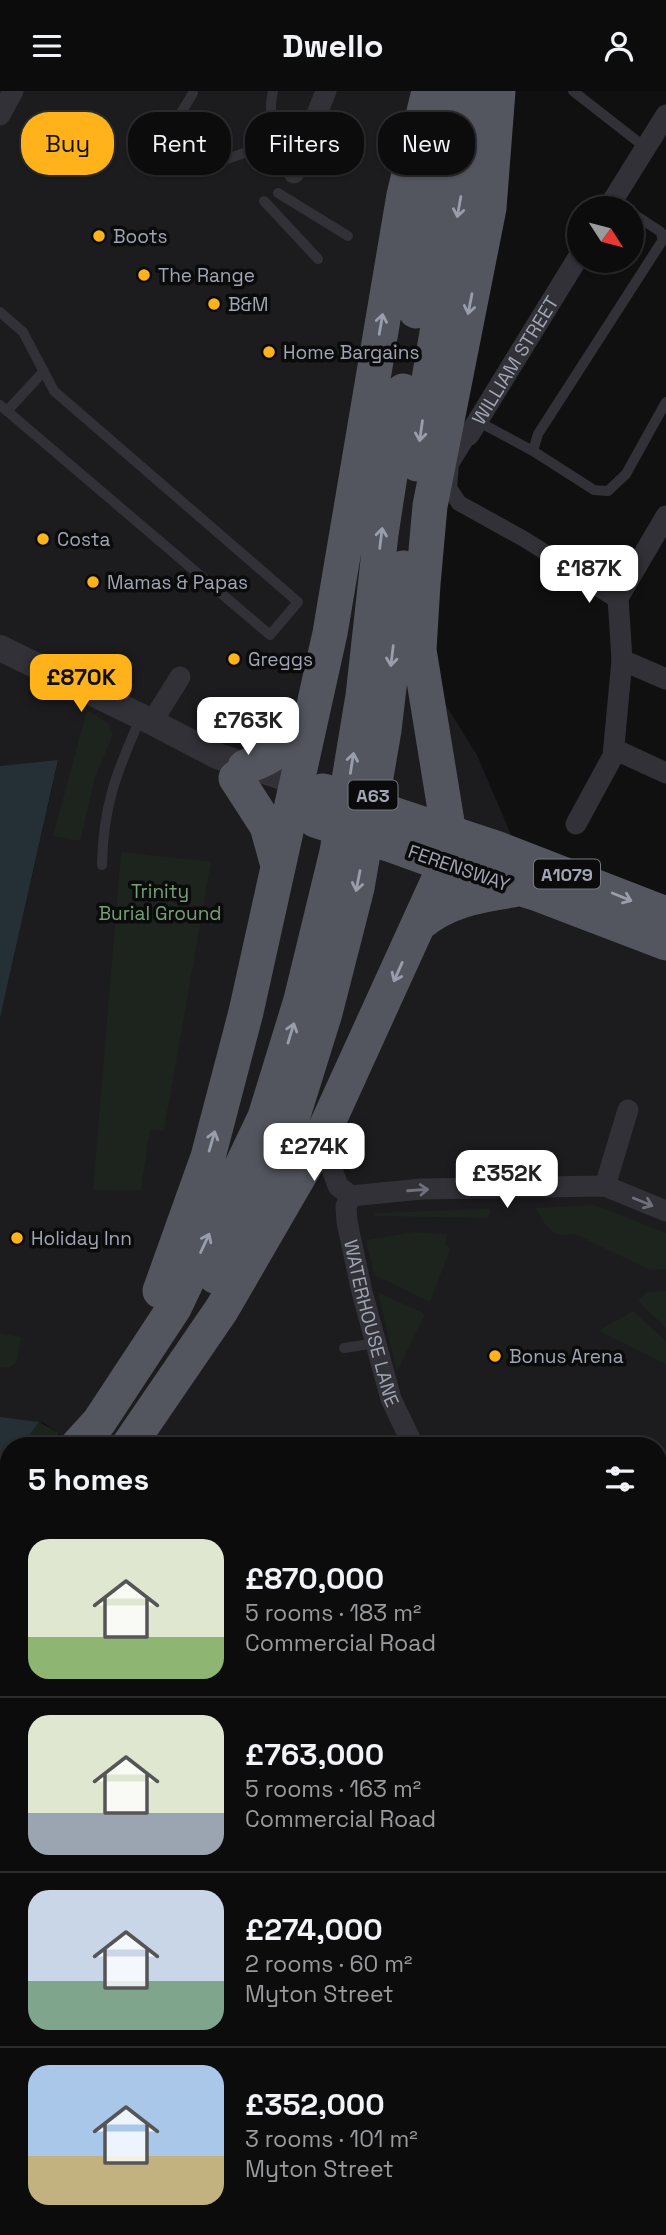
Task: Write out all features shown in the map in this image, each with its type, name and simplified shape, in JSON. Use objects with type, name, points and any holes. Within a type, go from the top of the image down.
[{"type":"highway","points":[[75,1437],[97,1405],[160,1291],[208,1157],[227,1089],[277,866],[306,801],[309,721],[330,633],[404,195],[429,91]]},
{"type":"highway","name":"A63","points":[[85,1437],[99,1422],[174,1308],[265,1117],[301,1000],[337,852],[359,722],[383,521],[453,91]]},
{"type":"highway","name":"A63","points":[[109,1437],[193,1318],[237,1233],[290,1125],[325,1013],[357,888],[382,743],[427,391],[479,91]]},
{"type":"highway","points":[[135,1437],[222,1310],[321,1138],[419,924],[434,846],[437,763],[419,650],[430,506],[489,208],[498,91]]},
{"type":"highway","points":[[277,866],[267,826],[241,772],[277,753],[309,721]]},
{"type":"highway","name":"FERENSWAY","points":[[306,801],[434,846],[519,888],[666,943]]},
{"type":"highway","name":"FERENSWAY","points":[[434,846],[565,873],[666,914]]},
{"type":"highway","points":[[419,924],[435,911],[477,895],[519,888]]},
{"type":"street","points":[[0,115],[13,91]]},
{"type":"street","points":[[318,112],[326,91]]},
{"type":"street","points":[[620,196],[666,115]]},
{"type":"street","name":"WILLIAM STREET","points":[[568,273],[451,464],[449,488],[459,503],[583,576]]},
{"type":"street","points":[[576,824],[613,756],[622,660],[618,598],[666,516]]},
{"type":"street","points":[[583,576],[618,598]]},
{"type":"street","points":[[0,648],[147,720],[241,772],[261,796],[306,801]]},
{"type":"street","points":[[622,660],[666,679]]},
{"type":"street","points":[[147,720],[180,677]]},
{"type":"street","points":[[614,749],[666,773]]},
{"type":"street","points":[[605,1187],[628,1110]]},
{"type":"street","points":[[321,1138],[338,1186],[351,1196],[421,1189],[605,1187],[666,1211]]},
{"type":"street","name":"WATERHOUSE LANE","points":[[351,1196],[346,1206],[347,1222],[362,1292],[391,1399],[409,1437]]},
{"type":"lane","points":[[271,112],[273,91]]},
{"type":"lane","points":[[573,91],[646,148]]},
{"type":"lane","points":[[193,93],[175,123],[176,133],[210,158],[221,162],[245,153]]},
{"type":"lane","points":[[278,193],[348,236]]},
{"type":"lane","points":[[264,201],[318,259]]},
{"type":"lane","points":[[533,451],[538,434],[664,237],[644,221]]},
{"type":"lane","points":[[0,312],[23,332],[54,391],[298,603],[270,635],[3,408],[44,372]]},
{"type":"lane","points":[[473,428],[533,451],[594,490],[608,491],[626,474],[666,403]]},
{"type":"lane","points":[[102,865],[107,803],[116,773],[147,720]]},
{"type":"lane","points":[[344,1348],[376,1343]]},
{"type":"shaded area","points":[[0,91],[419,91],[430,112],[378,112],[378,175],[463,175],[487,221],[412,651],[477,755],[530,879],[666,935],[666,1437],[63,1437],[44,1423],[0,1417],[0,1018],[58,761],[0,766]]},
{"type":"shaded area","points":[[58,760],[0,1018],[0,766]]},
{"type":"shaded area","points":[[0,1417],[39,1422],[28,1437],[0,1437]]},
{"type":"green space","points":[[87,710],[108,723],[113,734],[95,778],[80,841],[53,836]]},
{"type":"green space","name":"Trinity Burial Ground","points":[[121,852],[211,862],[164,1131],[150,1129],[141,1190],[93,1190]]},
{"type":"green space","points":[[595,1205],[666,1233],[666,1269],[650,1270],[575,1234],[555,1233],[546,1226],[536,1208]]},
{"type":"green space","points":[[491,1209],[488,1218],[375,1216],[375,1213]]},
{"type":"green space","points":[[413,1232],[448,1234],[445,1243],[450,1249],[430,1302],[374,1275],[366,1240]]},
{"type":"green space","points":[[666,1291],[666,1328],[638,1301],[647,1292]]},
{"type":"green space","points":[[378,1292],[425,1314],[397,1372]]},
{"type":"green space","points":[[633,1311],[666,1341],[666,1364],[598,1331]]},
{"type":"green space","points":[[0,1333],[21,1337],[16,1363],[9,1368],[0,1367]]},
{"type":"green space","points":[[39,1422],[59,1433],[56,1437],[28,1437]]},
{"type":"place","name":"Boots","points":[[99,236]]},
{"type":"place","name":"The Range","points":[[144,275]]},
{"type":"place","name":"B&M","points":[[214,304]]},
{"type":"place","name":"Home Bargains","points":[[269,352]]},
{"type":"place","name":"Costa","points":[[43,539]]},
{"type":"place","name":"Mamas & Papas","points":[[93,582]]},
{"type":"place","name":"Greggs","points":[[234,659]]},
{"type":"place","name":"Holiday Inn","points":[[17,1238]]},
{"type":"place","name":"Bonus Arena","points":[[495,1356]]}]
